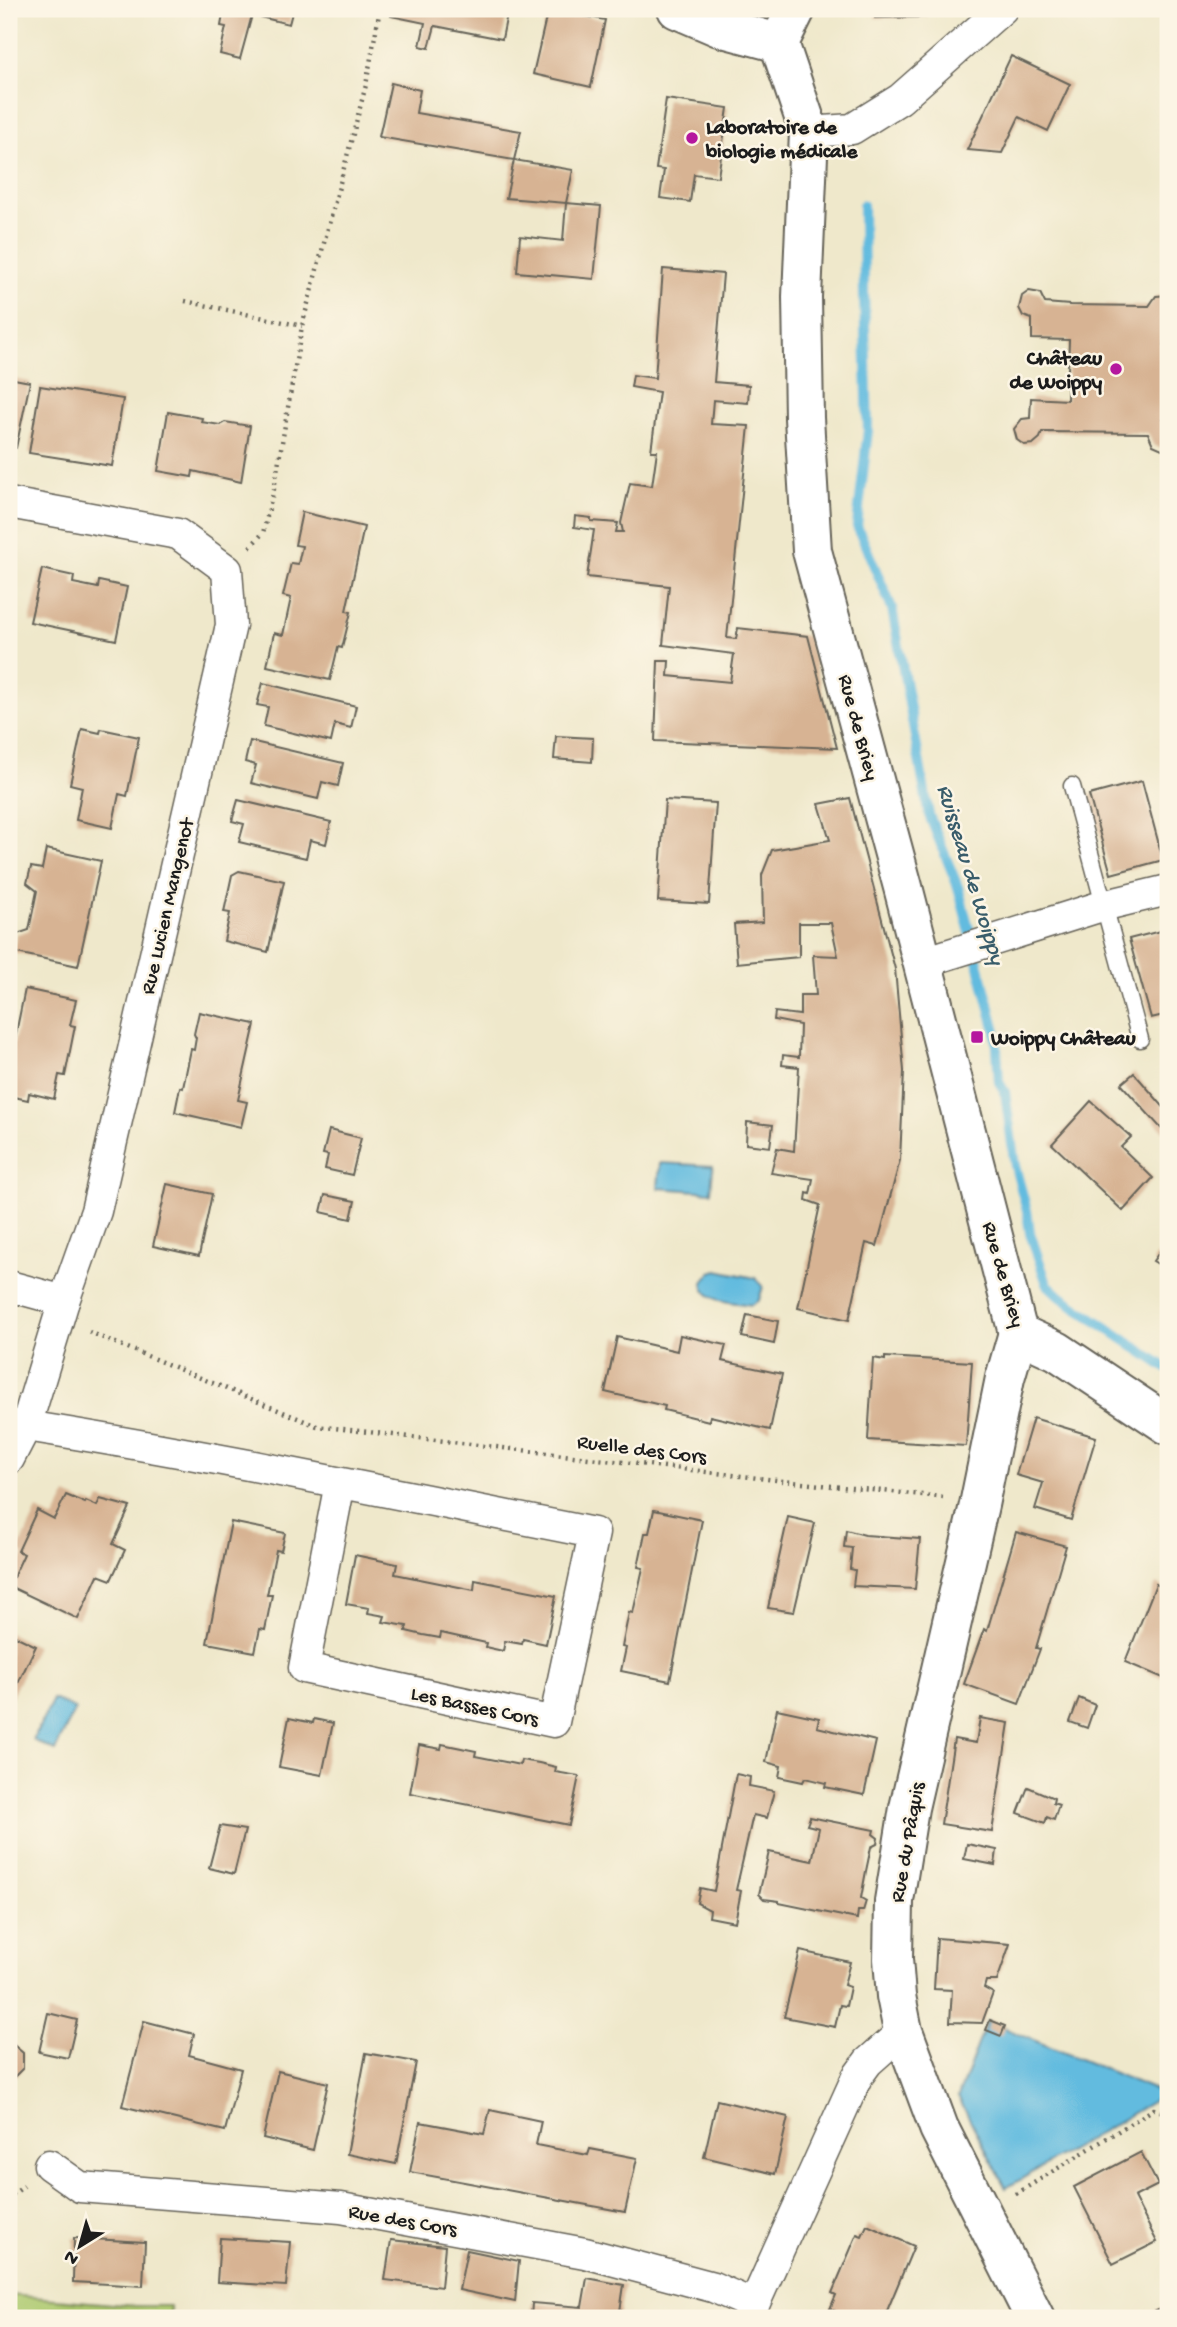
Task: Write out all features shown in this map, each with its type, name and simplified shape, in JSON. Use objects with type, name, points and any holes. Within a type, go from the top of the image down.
[{"type":"street","points":[[677,9],[719,27],[779,43],[796,9]]},
{"type":"street","points":[[809,132],[852,129],[900,99],[1002,9]]},
{"type":"street","name":"Rue de Briey","points":[[779,43],[809,132],[802,296],[804,418],[812,551],[1018,1333],[1057,1351],[1168,1425]]},
{"type":"street","points":[[9,503],[178,534],[227,570]]},
{"type":"street","name":"Rue Lucien Mangenot","points":[[9,1459],[26,1426],[61,1310],[96,1211],[231,625],[227,570]]},
{"type":"street","points":[[921,963],[1102,906],[1168,890]]},
{"type":"street","points":[[9,1286],[61,1310]]},
{"type":"street","name":"Rue du Pâquis","points":[[1018,1333],[1005,1377],[979,1506],[909,1808],[894,1901],[893,1959],[896,1996],[903,2031],[939,2128],[1035,2318]]},
{"type":"street","name":"Les Basses Cors","points":[[26,1426],[133,1443],[340,1483],[594,1533],[554,1722],[304,1668],[340,1483]]},
{"type":"street","points":[[751,2312],[857,2077],[868,2062],[903,2031]]},
{"type":"street","name":"Rue des Cors","points":[[49,2165],[80,2187],[341,2208],[585,2253],[713,2287],[751,2312]]},
{"type":"lane","points":[[1072,786],[1102,906],[1140,1039]]},
{"type":"path","points":[[227,570],[263,533],[274,489],[302,326],[366,85],[380,9]]},
{"type":"path","points":[[185,301],[302,326]]},
{"type":"path","name":"Ruelle des Cors","points":[[61,1310],[317,1426],[951,1498]]},
{"type":"path","points":[[983,2213],[1154,2109],[1168,2114]]},
{"type":"green space","points":[[9,2295],[135,2306],[170,2306],[170,2318],[9,2318]]},
{"type":"water","points":[[660,1163],[713,1166],[711,1192],[658,1188]]},
{"type":"water","points":[[717,1270],[755,1278],[763,1286],[759,1300],[751,1305],[721,1300],[708,1294],[703,1282],[711,1272]]},
{"type":"water","points":[[53,1699],[75,1709],[55,1751],[33,1740]]},
{"type":"water","points":[[987,2021],[1165,2094],[1006,2188],[958,2097]]},
{"type":"building","points":[[224,9],[293,9],[289,24],[252,15],[240,59],[220,54],[226,27],[221,26]]},
{"type":"building","points":[[392,9],[508,9],[502,39],[435,26],[429,48],[420,46],[425,23],[391,16]]},
{"type":"building","points":[[548,9],[605,20],[591,87],[533,74]]},
{"type":"building","points":[[875,9],[927,9],[927,17],[875,18]]},
{"type":"building","points":[[1011,56],[1070,84],[1048,131],[1019,117],[1002,153],[967,150]]},
{"type":"building","points":[[391,83],[420,90],[416,113],[521,131],[514,160],[379,137]]},
{"type":"building","name":"Laboratoire de biologie médicale","points":[[666,99],[728,108],[718,177],[694,174],[690,202],[660,198],[664,170],[656,169]]},
{"type":"building","points":[[514,160],[573,170],[566,203],[506,198]]},
{"type":"building","points":[[566,203],[601,206],[594,279],[517,272],[520,236],[563,241]]},
{"type":"building","points":[[663,269],[723,274],[714,382],[749,385],[748,403],[713,400],[711,424],[749,426],[727,638],[736,639],[738,628],[808,636],[837,748],[655,741],[658,661],[669,661],[668,676],[730,682],[734,654],[663,645],[669,586],[587,577],[594,530],[574,527],[575,516],[591,518],[591,521],[618,523],[616,532],[623,532],[621,523],[630,483],[652,486],[657,451],[651,451],[659,392],[631,387],[633,375],[655,378]]},
{"type":"building","name":"Château de Woippy","points":[[1029,291],[1040,293],[1045,303],[1070,305],[1149,306],[1156,296],[1168,295],[1163,421],[1168,423],[1168,447],[1162,449],[1153,445],[1148,433],[1042,432],[1033,444],[1024,445],[1017,440],[1014,429],[1022,419],[1030,418],[1031,398],[1067,400],[1069,340],[1032,339],[1032,319],[1023,316],[1019,308],[1022,296]]},
{"type":"building","points":[[9,378],[30,382],[16,448],[9,447]]},
{"type":"building","points":[[40,386],[123,399],[112,466],[29,453]]},
{"type":"building","points":[[168,412],[202,418],[201,422],[250,426],[241,482],[193,471],[192,477],[158,471]]},
{"type":"building","points":[[302,512],[364,527],[346,611],[351,612],[330,680],[267,666],[274,633],[283,635],[291,598],[283,596],[291,563],[298,564],[302,546],[295,545]]},
{"type":"building","points":[[42,569],[74,576],[73,583],[98,588],[99,581],[127,587],[116,640],[30,622]]},
{"type":"building","points":[[263,683],[356,706],[351,728],[335,724],[331,742],[264,726],[268,707],[257,705]]},
{"type":"building","points":[[82,729],[100,733],[101,729],[139,737],[127,796],[119,794],[112,828],[76,820],[82,787],[70,784]]},
{"type":"building","points":[[556,736],[593,738],[592,762],[554,759]]},
{"type":"building","points":[[250,741],[343,763],[338,786],[322,782],[318,799],[251,783],[256,765],[245,762]]},
{"type":"building","points":[[1142,781],[1163,860],[1111,874],[1089,795]]},
{"type":"building","points":[[850,798],[895,969],[904,1071],[900,1160],[877,1246],[866,1243],[849,1320],[798,1308],[820,1205],[806,1200],[813,1179],[771,1173],[777,1148],[794,1151],[799,1067],[782,1065],[783,1055],[799,1057],[800,1025],[774,1020],[775,1012],[800,1015],[800,995],[816,995],[813,955],[838,956],[831,923],[799,923],[799,957],[737,963],[734,924],[763,922],[762,875],[772,850],[830,840],[819,804]]},
{"type":"building","points":[[238,800],[331,822],[326,844],[310,840],[306,858],[239,842],[244,824],[232,821]]},
{"type":"building","points":[[665,800],[716,803],[709,904],[658,901]]},
{"type":"building","points":[[46,849],[101,861],[78,966],[12,952],[17,934],[29,930],[37,891],[27,883],[31,867],[42,869]]},
{"type":"building","points":[[239,871],[284,881],[268,952],[224,941],[230,913],[224,912],[232,875]]},
{"type":"building","points":[[1168,929],[1168,1014],[1151,1018],[1129,939]]},
{"type":"building","points":[[25,989],[76,1000],[70,1025],[75,1026],[65,1076],[59,1075],[54,1099],[29,1093],[28,1100],[9,1096],[9,1042],[14,1043]]},
{"type":"building","points":[[199,1012],[255,1024],[238,1100],[247,1102],[241,1127],[175,1112],[191,1049],[194,1050]]},
{"type":"building","points":[[1134,1073],[1168,1112],[1168,1136],[1121,1084]]},
{"type":"building","points":[[1091,1101],[1131,1137],[1121,1147],[1153,1178],[1123,1211],[1052,1144]]},
{"type":"building","points":[[747,1122],[773,1125],[770,1147],[746,1144]]},
{"type":"building","points":[[329,1130],[361,1138],[352,1175],[325,1169],[328,1155],[323,1154]]},
{"type":"building","points":[[167,1184],[212,1194],[199,1256],[153,1246]]},
{"type":"building","points":[[325,1195],[355,1201],[351,1219],[321,1212]]},
{"type":"building","points":[[1168,1240],[1168,1270],[1153,1261]]},
{"type":"building","points":[[747,1315],[778,1321],[774,1344],[742,1337]]},
{"type":"building","points":[[680,1335],[726,1345],[722,1361],[782,1374],[770,1430],[710,1416],[709,1421],[664,1410],[665,1406],[605,1392],[617,1337],[677,1351]]},
{"type":"building","points":[[885,1357],[972,1362],[966,1446],[868,1440],[873,1358],[885,1360]]},
{"type":"building","points":[[1033,1418],[1096,1437],[1071,1520],[1035,1509],[1043,1483],[1016,1475]]},
{"type":"building","points":[[66,1495],[97,1506],[100,1499],[130,1507],[113,1544],[125,1550],[111,1580],[98,1575],[78,1619],[9,1586],[24,1554],[18,1551],[37,1510],[54,1519]]},
{"type":"building","points":[[654,1510],[702,1520],[670,1681],[621,1671],[626,1648],[622,1647],[629,1612],[633,1613],[643,1568],[638,1567],[645,1533],[649,1533]]},
{"type":"building","points":[[788,1517],[815,1523],[794,1612],[768,1608]]},
{"type":"building","points":[[231,1522],[285,1533],[281,1551],[276,1550],[267,1595],[272,1595],[265,1630],[260,1629],[255,1652],[207,1643]]},
{"type":"building","points":[[846,1530],[865,1535],[920,1539],[915,1589],[853,1586],[855,1570],[850,1569],[852,1548],[844,1547]]},
{"type":"building","points":[[1016,1532],[1066,1546],[1036,1648],[1040,1649],[1019,1704],[964,1684],[984,1629],[987,1631]]},
{"type":"building","points":[[355,1555],[397,1564],[395,1574],[474,1590],[475,1580],[556,1596],[546,1644],[523,1639],[522,1644],[505,1641],[503,1651],[485,1647],[486,1643],[441,1633],[440,1638],[423,1635],[406,1631],[407,1626],[383,1622],[385,1616],[368,1613],[369,1608],[346,1604]]},
{"type":"building","points":[[1156,1584],[1168,1590],[1168,1680],[1125,1662]]},
{"type":"building","points":[[9,1633],[36,1646],[9,1702]]},
{"type":"building","points":[[1079,1698],[1095,1705],[1087,1728],[1070,1722]]},
{"type":"building","points":[[777,1709],[819,1718],[817,1727],[876,1741],[864,1795],[825,1787],[826,1783],[805,1778],[803,1782],[779,1777],[781,1766],[766,1762]]},
{"type":"building","points":[[289,1718],[313,1723],[314,1719],[333,1723],[322,1775],[279,1767]]},
{"type":"building","points":[[980,1718],[1009,1723],[992,1832],[941,1824],[954,1739],[976,1743]]},
{"type":"building","points":[[442,1744],[476,1751],[475,1756],[520,1765],[521,1760],[539,1763],[556,1767],[555,1772],[579,1776],[569,1825],[410,1793],[419,1745],[441,1749]]},
{"type":"building","points":[[736,1774],[750,1777],[749,1786],[774,1791],[767,1818],[753,1815],[736,1890],[741,1891],[735,1922],[709,1917],[710,1910],[697,1903],[700,1888],[714,1891]]},
{"type":"building","points":[[1028,1787],[1054,1798],[1053,1803],[1059,1805],[1054,1820],[1047,1817],[1045,1823],[1018,1813]]},
{"type":"building","points":[[810,1817],[874,1830],[873,1834],[878,1838],[877,1844],[871,1847],[861,1898],[866,1901],[863,1911],[858,1911],[857,1919],[779,1903],[764,1899],[759,1894],[769,1852],[812,1861],[819,1828],[807,1825]]},
{"type":"building","points":[[220,1826],[245,1830],[234,1874],[209,1868]]},
{"type":"building","points":[[967,1844],[997,1850],[995,1865],[964,1859]]},
{"type":"building","points":[[937,1938],[1010,1944],[997,1981],[986,1981],[984,1988],[993,1993],[982,2023],[950,2022],[952,1990],[934,1989]]},
{"type":"building","points":[[800,1951],[850,1962],[844,1985],[850,1987],[846,2006],[840,2005],[835,2027],[784,2017]]},
{"type":"building","points":[[48,2013],[77,2020],[68,2058],[39,2052]]},
{"type":"building","points":[[990,2020],[1005,2026],[1001,2036],[986,2030]]},
{"type":"building","points":[[144,2021],[194,2034],[189,2055],[241,2069],[225,2131],[122,2106]]},
{"type":"building","points":[[9,2041],[23,2053],[23,2068],[9,2082]]},
{"type":"building","points":[[366,2053],[416,2062],[396,2164],[347,2154]]},
{"type":"building","points":[[278,2071],[328,2083],[313,2150],[263,2138]]},
{"type":"building","points":[[717,2100],[788,2117],[775,2174],[704,2157]]},
{"type":"building","points":[[490,2110],[541,2121],[536,2145],[588,2155],[590,2149],[637,2158],[625,2212],[410,2172],[420,2122],[484,2134]]},
{"type":"building","points":[[1141,2152],[1158,2185],[1134,2197],[1157,2242],[1113,2264],[1074,2187]]},
{"type":"building","points":[[867,2225],[914,2246],[884,2318],[851,2318],[830,2309],[836,2295],[832,2293],[857,2234],[862,2236]]},
{"type":"building","points":[[74,2238],[145,2242],[143,2286],[73,2282]]},
{"type":"building","points":[[220,2238],[290,2242],[286,2286],[217,2282]]},
{"type":"building","points":[[391,2240],[445,2246],[441,2287],[385,2280]]},
{"type":"building","points":[[467,2250],[519,2261],[515,2302],[459,2290]]},
{"type":"building","points":[[587,2278],[624,2285],[619,2318],[531,2318],[532,2303],[582,2307]]},
{"type":"building","points":[[1168,2305],[1168,2318],[1140,2318]]},
{"type":"waterway","name":"Ruisseau de Woippy","points":[[863,205],[868,430],[857,526],[892,608],[929,815],[958,887],[996,1031],[999,1082],[1005,1092],[1015,1166],[1030,1233],[1047,1284],[1061,1297],[1168,1369]]},
{"type":"place","name":"Laboratoire de biologie médicale","points":[[692,138]]},
{"type":"place","name":"Château de Woippy","points":[[1116,369]]},
{"type":"place","name":"Woippy Château","points":[[977,1037]]}]
